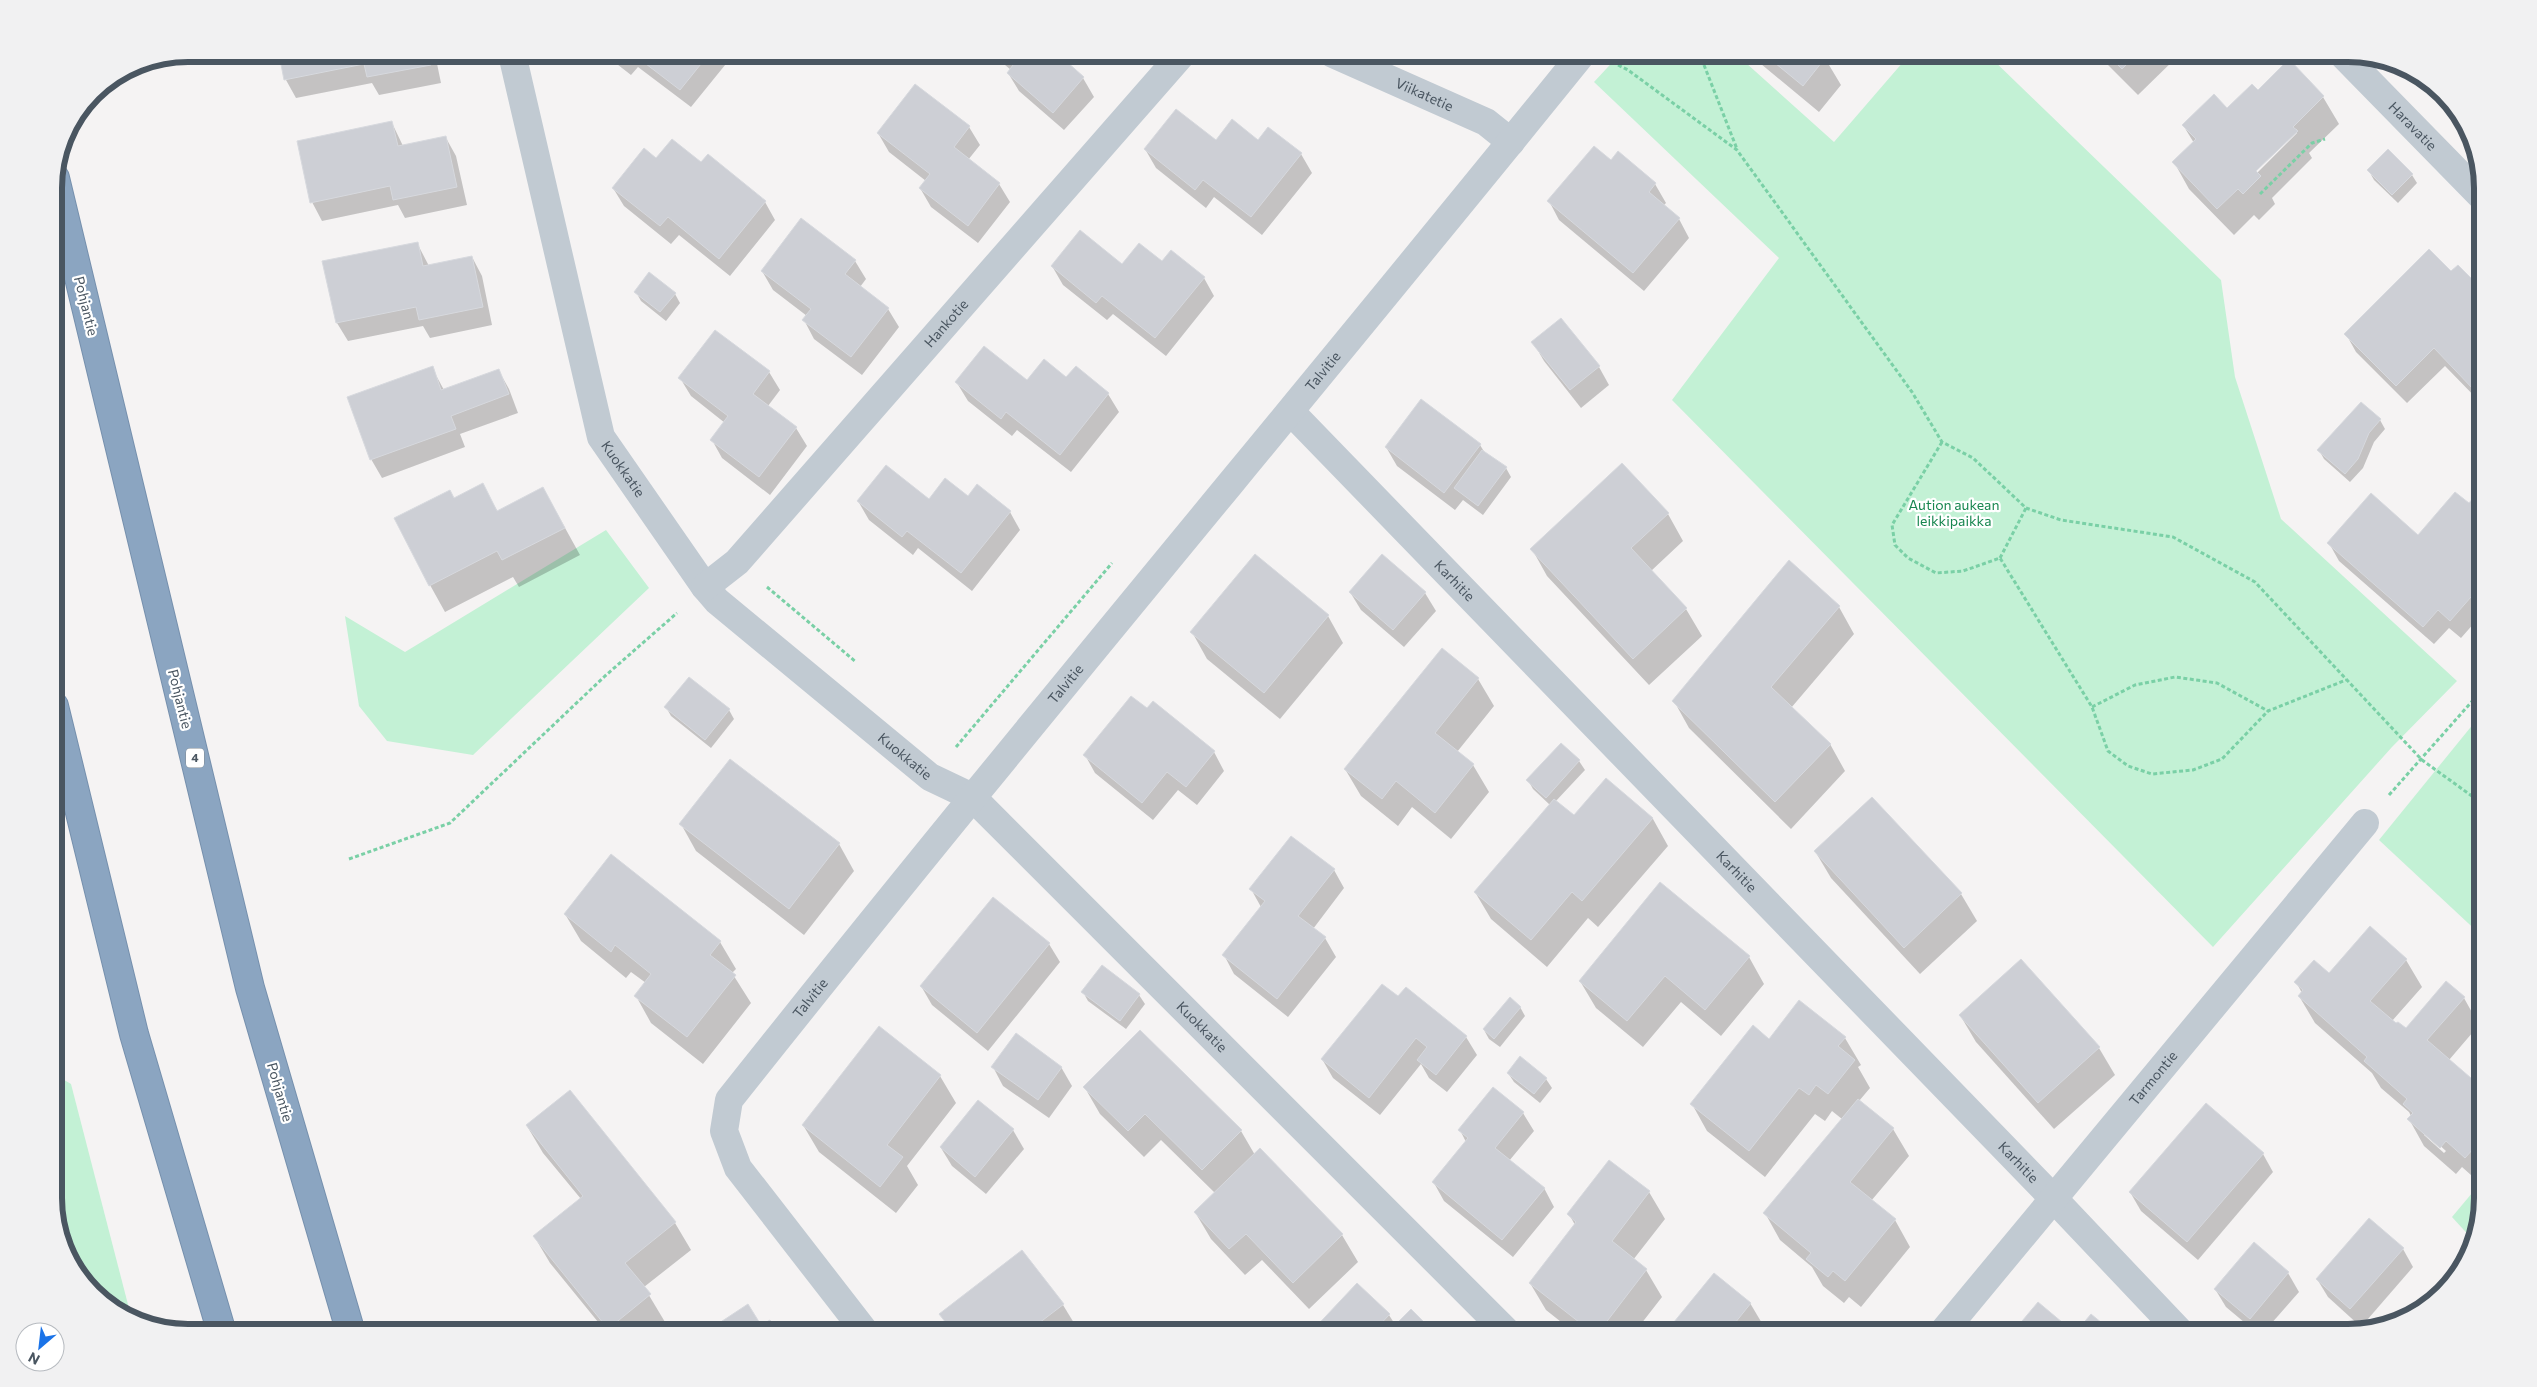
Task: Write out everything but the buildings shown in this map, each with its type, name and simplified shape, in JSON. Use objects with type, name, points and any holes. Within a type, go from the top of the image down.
[{"type":"highway","name":"Pohjantie","points":[[63,211],[250,988],[348,1324]]},
{"type":"highway","points":[[63,743],[134,1034],[219,1324]]},
{"type":"street","name":"Viikatetie","points":[[1352,62],[1486,122],[1511,142]]},
{"type":"street","name":"Talvitie","points":[[859,1324],[738,1168],[724,1131],[729,1100],[972,797],[1291,412],[1575,62]]},
{"type":"street","name":"Haravatie","points":[[2350,62],[2474,189]]},
{"type":"street","name":"Kuokkatie","points":[[514,63],[601,437],[705,588],[717,601],[930,777],[972,797],[1499,1324]]},
{"type":"street","name":"Hankotie","points":[[705,588],[737,562],[1175,63]]},
{"type":"street","name":"Karhitie","points":[[1291,412],[2053,1198],[2172,1324]]},
{"type":"street","name":"Tarmontie","points":[[1949,1324],[2365,822]]},
{"type":"path","points":[[1613,62],[1628,70],[1737,150]]},
{"type":"path","points":[[1702,62],[1737,150],[1912,392],[1942,442],[1973,458],[2026,508],[2061,520],[2173,537],[2255,582],[2422,760],[2474,798]]},
{"type":"path","points":[[2260,194],[2312,143],[2325,139]]},
{"type":"path","points":[[1942,442],[1892,525],[1895,545],[1908,558],[1936,573],[1963,571],[2000,558],[2026,508]]},
{"type":"path","points":[[2000,558],[2092,707],[2108,751],[2128,766],[2152,774],[2193,770],[2222,759],[2268,711],[2346,680]]},
{"type":"path","points":[[737,562],[858,664]]},
{"type":"path","points":[[349,859],[450,823],[605,676],[705,588]]},
{"type":"path","points":[[2092,707],[2135,685],[2176,677],[2217,683],[2268,711]]},
{"type":"path","points":[[2365,822],[2474,699]]},
{"type":"path","points":[[948,740],[956,747]]},
{"type":"green space","name":"Aution aukean leikkipaikka","points":[[1612,62],[1745,62],[1834,142],[1903,62],[1995,62],[2221,280],[2235,377],[2281,519],[2457,681],[2392,747],[2213,947],[1672,400],[1779,258],[1594,82]]},
{"type":"green space","points":[[606,530],[649,588],[473,755],[387,741],[359,706],[345,616],[405,652]]},
{"type":"green space","points":[[2474,723],[2474,929],[2379,840]]},
{"type":"green space","points":[[63,1079],[71,1084],[129,1309],[105,1293],[94,1282],[84,1268],[69,1239],[63,1207]]},
{"type":"green space","points":[[2474,1191],[2473,1215],[2469,1235],[2452,1217]]}]
